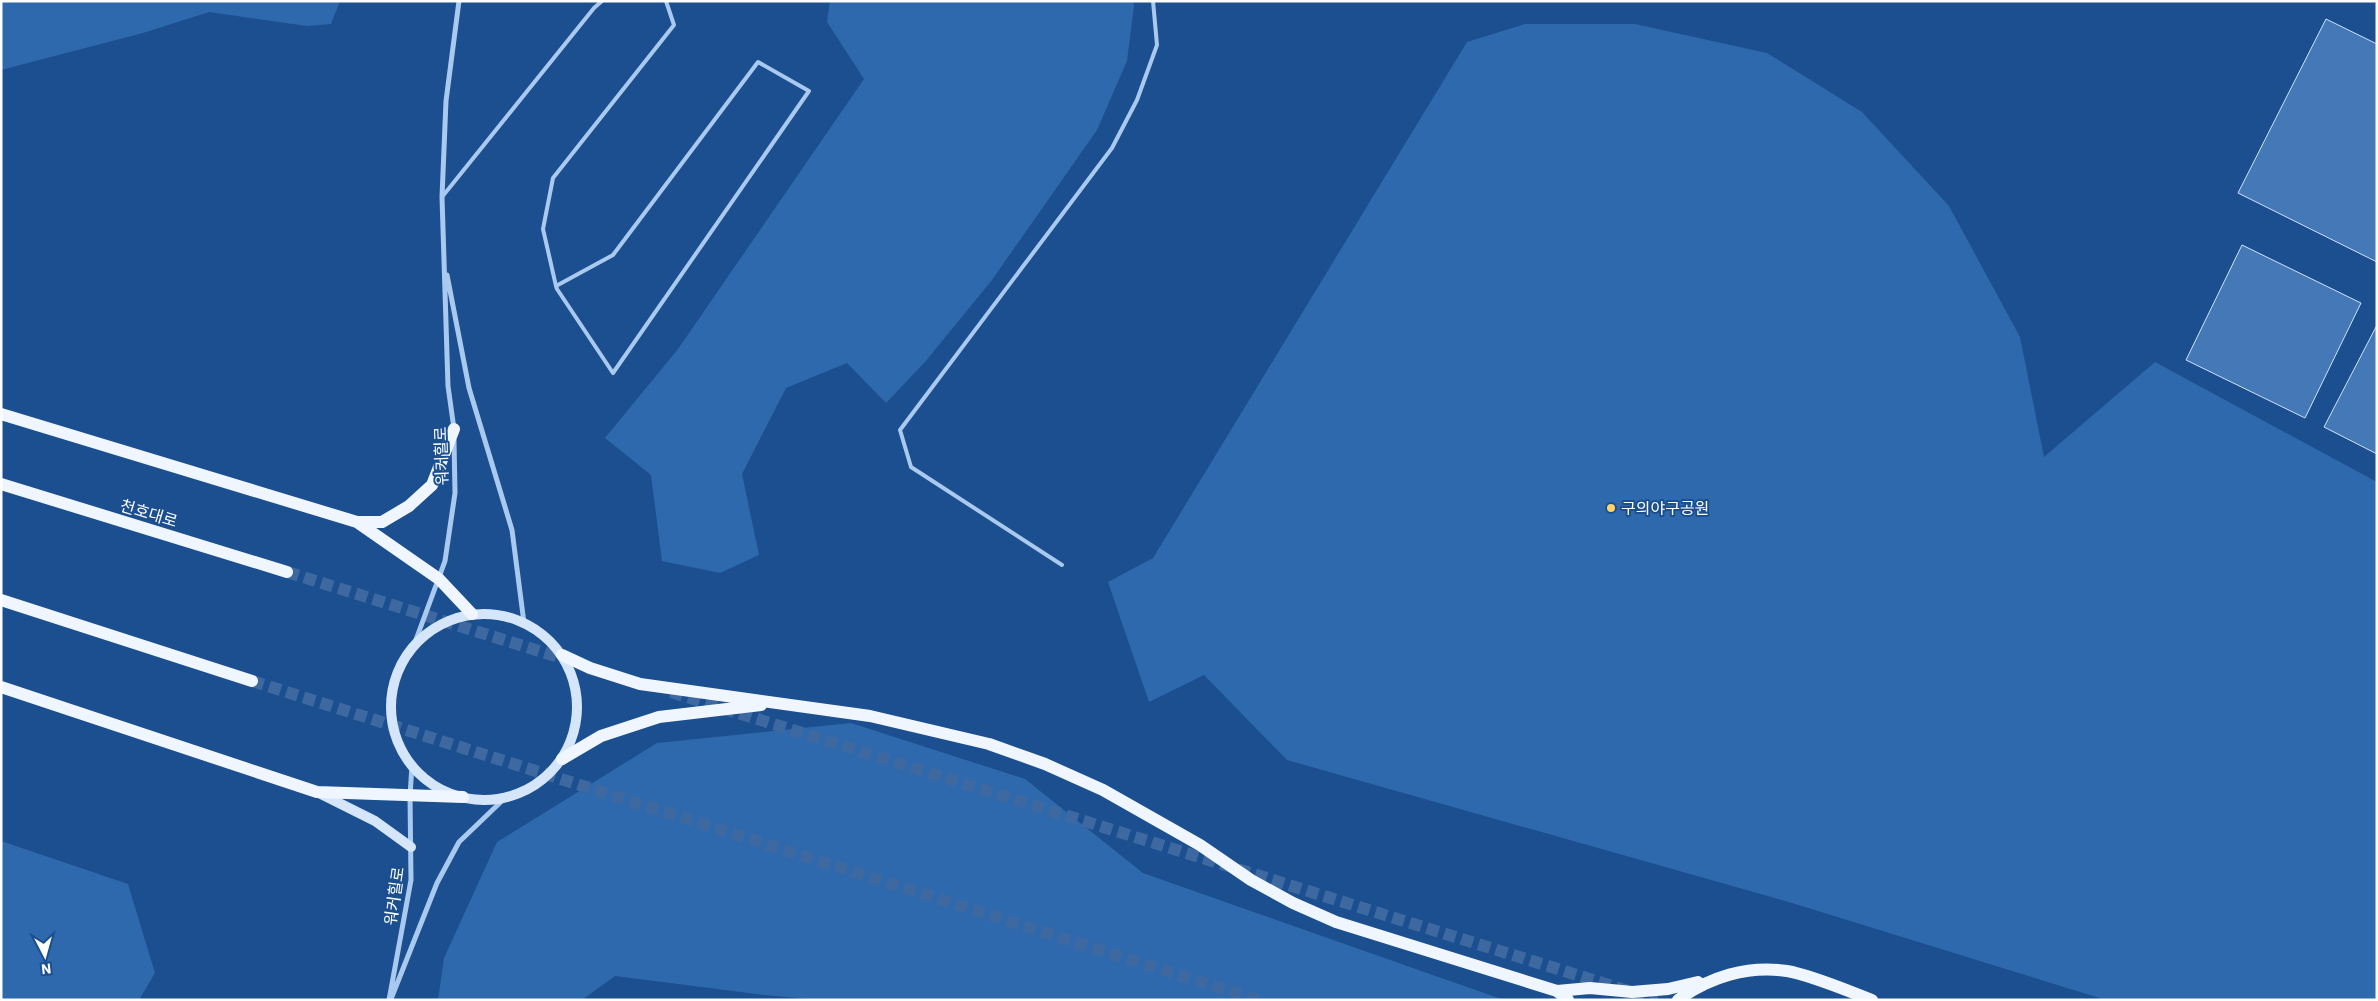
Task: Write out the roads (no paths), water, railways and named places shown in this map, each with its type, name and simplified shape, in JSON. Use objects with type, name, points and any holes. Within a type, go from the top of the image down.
[{"type":"main road","points":[[1,414],[357,522],[382,522],[409,506],[432,485],[454,429]]},
{"type":"main road","name":"천호대로","points":[[1,484],[287,572]]},
{"type":"main road","points":[[357,522],[439,579],[472,614]]},
{"type":"main road","points":[[1,600],[252,681]]},
{"type":"main road","points":[[463,797],[441,789],[425,779],[412,765],[397,740],[391,714],[392,688],[401,665],[414,645],[437,626],[472,614],[498,615],[524,622],[545,637],[562,654],[571,671],[577,695],[577,717],[572,739],[562,759]]},
{"type":"main road","points":[[562,654],[590,668],[640,684],[870,716],[989,744],[1045,764],[1103,790],[1153,817],[1251,880],[1327,918],[1557,991],[1568,1000]]},
{"type":"main road","points":[[1,687],[317,792],[375,820],[411,847]]},
{"type":"main road","points":[[317,792],[463,797],[484,800],[506,797],[524,791],[541,781],[562,759],[602,736],[659,718],[784,703]]},
{"type":"main road","points":[[1557,991],[1590,988],[1632,992],[1668,989],[1723,975],[1756,970],[1788,971],[1872,1000]]},
{"type":"main road","points":[[1678,1000],[1696,986],[1723,975]]},
{"type":"street","name":"워커힐로","points":[[414,645],[445,561],[456,493],[454,429],[448,386],[442,197],[446,101],[459,1]]},
{"type":"street","name":"워커힐로","points":[[444,260],[469,388],[512,530],[524,622]]},
{"type":"street","name":"워커힐로","points":[[390,1000],[412,880],[410,796],[412,765]]},
{"type":"street","name":"워커힐로","points":[[390,1000],[436,883],[459,842],[506,797]]},
{"type":"lane","points":[[442,197],[588,15],[602,1]]},
{"type":"lane","points":[[557,287],[613,254],[758,62],[809,91],[613,373],[557,287],[543,229],[552,178],[674,25],[666,1]]},
{"type":"lane","points":[[1062,565],[910,467],[900,430],[1112,148],[1137,100],[1157,46],[1152,1]]},
{"type":"tunnel","points":[[287,572],[571,661]]},
{"type":"tunnel","points":[[252,681],[1258,1000]]},
{"type":"tunnel","points":[[671,692],[1657,1000]]},
{"type":"place","name":"구의야구공원","points":[[1611,508]]}]
